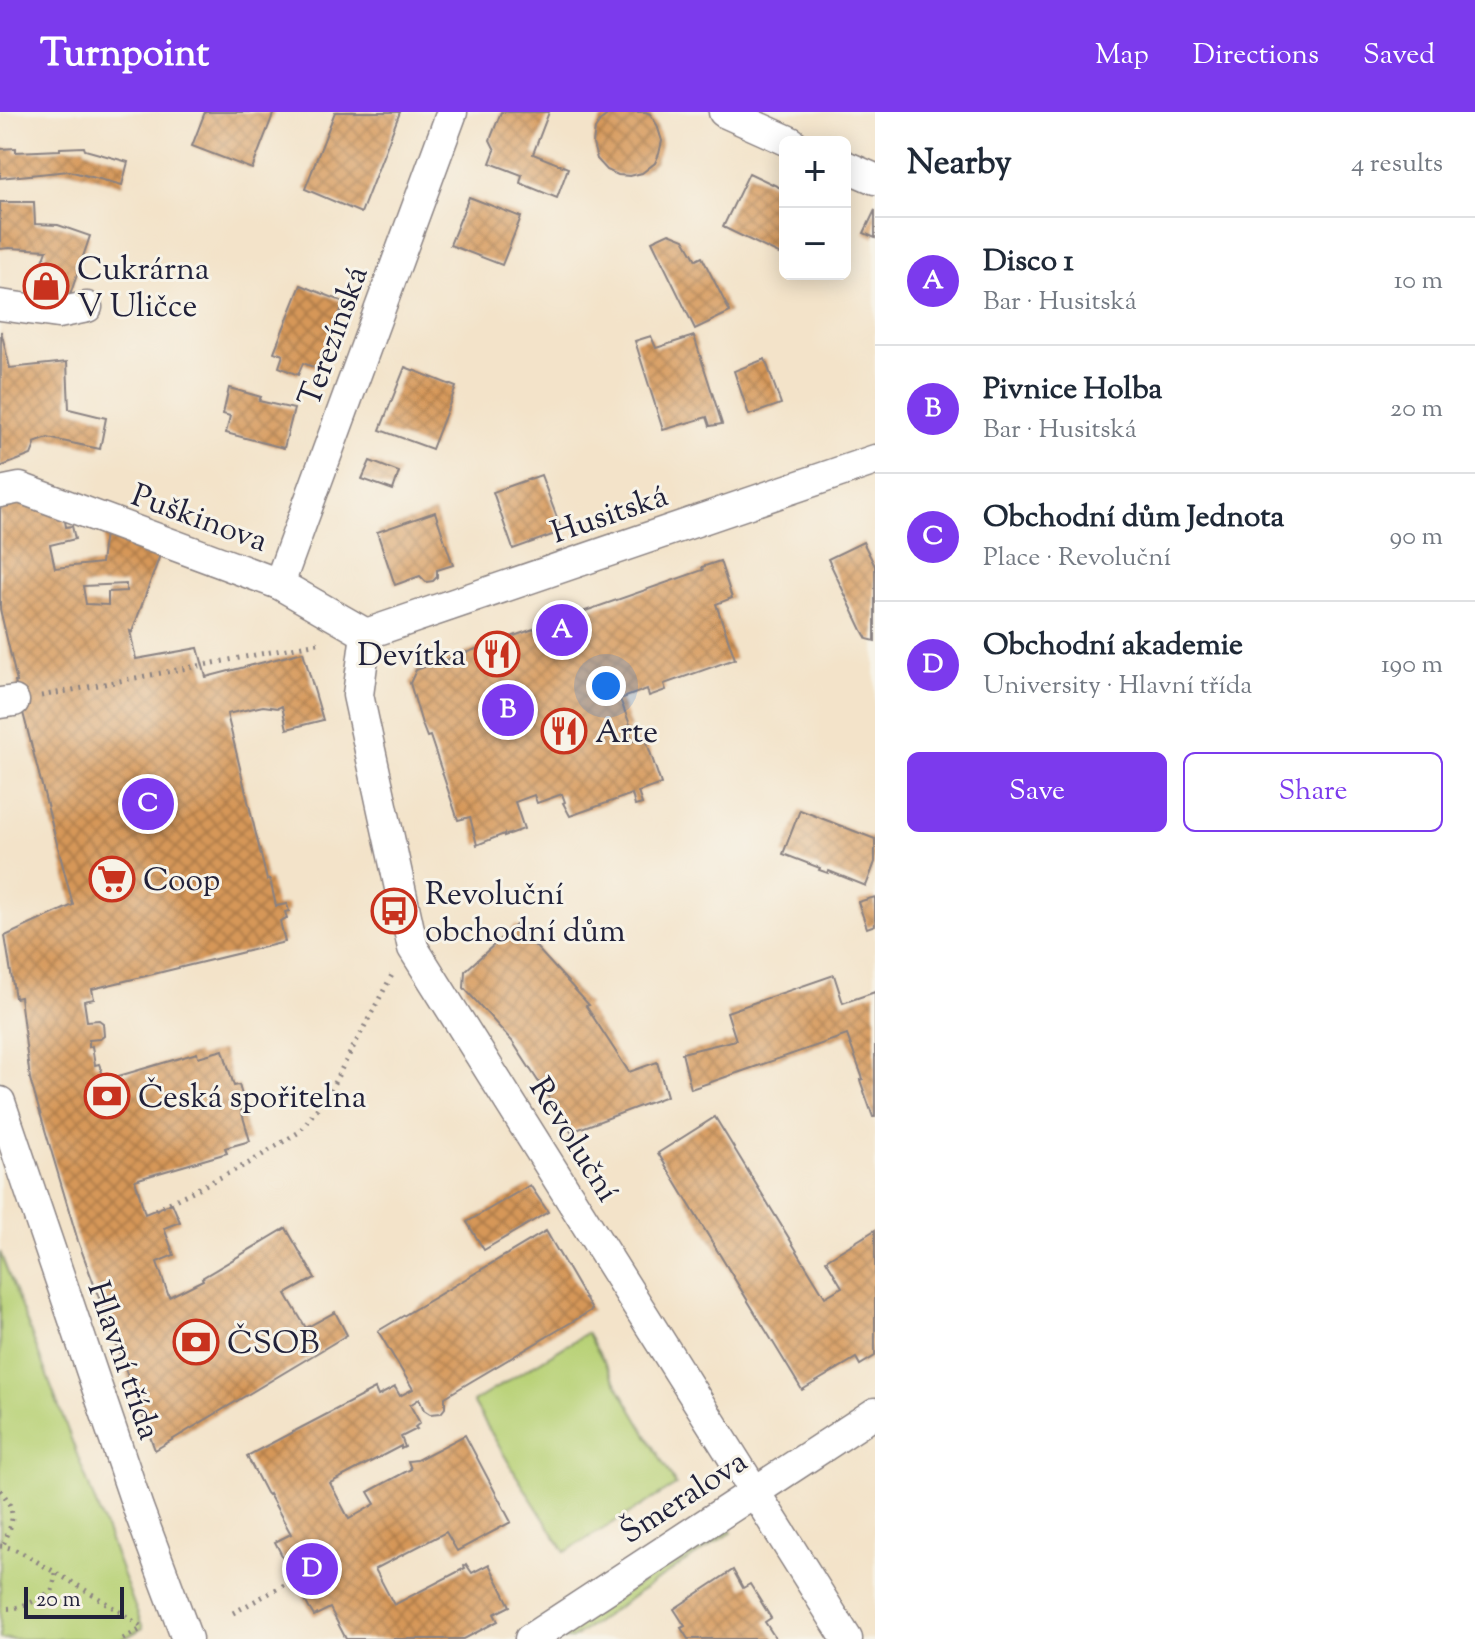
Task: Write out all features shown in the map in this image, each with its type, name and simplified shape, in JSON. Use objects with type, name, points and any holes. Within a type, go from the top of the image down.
[{"type":"street","name":"Terezínská","points":[[279,584],[452,112]]},
{"type":"street","points":[[724,112],[779,137]]},
{"type":"street","points":[[851,169],[875,179]]},
{"type":"street","points":[[0,305],[58,313],[87,307]]},
{"type":"street","name":"Husitská","points":[[366,634],[875,460]]},
{"type":"street","name":"Puškinova","points":[[0,492],[20,488],[279,584],[366,634]]},
{"type":"street","name":"Revoluční","points":[[366,634],[358,695],[413,948],[847,1639]]},
{"type":"street","name":"Hlavní třída","points":[[0,1102],[138,1508],[187,1639]]},
{"type":"street","name":"Šmeralova","points":[[530,1639],[875,1413]]},
{"type":"path","points":[[17,700],[366,634]]},
{"type":"path","points":[[155,1210],[249,1163],[299,1132],[327,1096],[395,970]]},
{"type":"path","points":[[0,1490],[7,1499],[14,1521],[2,1546],[17,1551],[104,1600],[143,1628],[123,1639]]},
{"type":"path","points":[[0,1608],[26,1605],[52,1591],[56,1573]]},
{"type":"path","points":[[233,1613],[295,1579]]},
{"type":"green space","points":[[0,1252],[143,1628],[123,1639],[0,1639]]},
{"type":"green space","points":[[587,1333],[676,1485],[565,1552],[473,1402]]},
{"type":"green space","points":[[727,1524],[732,1532],[572,1639],[558,1639]]},
{"type":"building","points":[[205,112],[274,112],[252,169],[192,146]]},
{"type":"building","points":[[335,112],[400,112],[361,213],[305,189]]},
{"type":"building","points":[[501,112],[549,112],[533,154],[568,168],[557,198],[520,183],[522,175],[490,163],[495,150],[490,140]]},
{"type":"building","points":[[611,112],[646,112],[657,125],[662,141],[659,154],[655,163],[642,173],[618,175],[607,170],[597,159],[593,144],[595,129]]},
{"type":"building","points":[[84,147],[85,150],[128,162],[122,185],[69,171],[0,178],[0,149],[16,148],[16,152]]},
{"type":"building","points":[[749,173],[779,187],[779,254],[723,227]]},
{"type":"building","points":[[469,197],[521,217],[502,265],[450,245]]},
{"type":"building","points":[[0,202],[34,202],[35,224],[58,225],[90,236],[68,301],[30,298],[47,250],[0,249]]},
{"type":"building","points":[[875,210],[875,238],[864,233]]},
{"type":"building","points":[[669,233],[684,239],[696,260],[702,257],[730,312],[695,329],[652,241]]},
{"type":"building","points":[[301,285],[344,302],[318,369],[303,363],[298,375],[279,367],[283,355],[274,352]]},
{"type":"building","points":[[1,331],[10,368],[67,362],[69,409],[106,418],[100,449],[48,438],[34,443],[31,455],[0,467]]},
{"type":"building","points":[[651,336],[656,348],[694,336],[722,424],[710,426],[707,417],[663,430],[635,341]]},
{"type":"building","points":[[765,359],[781,404],[749,415],[734,371]]},
{"type":"building","points":[[405,367],[456,387],[432,449],[380,430]]},
{"type":"building","points":[[229,388],[261,397],[259,401],[294,409],[284,448],[226,433],[230,416],[223,414]]},
{"type":"building","points":[[370,461],[399,472],[393,490],[362,479]]},
{"type":"building","points":[[541,475],[562,531],[513,549],[493,492]]},
{"type":"building","points":[[16,499],[64,515],[66,527],[72,526],[75,539],[50,545],[55,568],[101,563],[105,533],[160,555],[130,631],[136,659],[198,648],[206,677],[303,652],[323,720],[287,729],[282,706],[263,706],[227,714],[267,880],[270,879],[276,906],[287,904],[289,911],[285,912],[287,918],[280,921],[285,942],[92,989],[94,999],[84,1001],[87,1021],[99,1020],[103,1023],[104,1036],[89,1040],[89,1047],[92,1046],[95,1065],[99,1064],[105,1080],[197,1053],[198,1057],[223,1050],[234,1086],[239,1085],[244,1102],[239,1103],[250,1141],[225,1148],[227,1153],[135,1180],[145,1214],[172,1203],[180,1222],[164,1228],[174,1255],[157,1262],[169,1297],[203,1280],[286,1228],[315,1278],[286,1294],[306,1328],[335,1312],[347,1335],[155,1450],[78,1241],[30,1079],[20,997],[15,998],[5,936],[73,905],[15,682],[0,609],[0,502]],"holes":[[[126,584],[126,591],[108,592],[108,605],[86,604],[83,586]]]},
{"type":"building","points":[[435,512],[453,565],[437,570],[433,581],[426,582],[420,576],[395,585],[377,532]]},
{"type":"building","points":[[863,542],[875,566],[875,641],[867,639],[828,559]]},
{"type":"building","points":[[720,561],[732,598],[716,604],[735,659],[664,684],[666,690],[649,696],[647,689],[620,699],[633,741],[645,737],[661,784],[638,792],[642,804],[635,806],[632,794],[570,816],[562,794],[537,803],[534,795],[515,802],[524,829],[477,845],[470,817],[458,820],[430,736],[427,737],[422,724],[410,683],[416,670],[703,570],[702,567]]},
{"type":"building","points":[[800,810],[875,839],[875,862],[866,886],[783,854]]},
{"type":"building","points":[[875,897],[875,925],[867,928],[858,902]]},
{"type":"building","points":[[516,925],[589,1005],[586,1006],[629,1072],[657,1062],[667,1096],[571,1132],[512,1041],[464,988],[465,971]]},
{"type":"building","points":[[834,975],[843,1003],[875,992],[875,1117],[847,1035],[691,1089],[682,1053],[736,1040],[727,1012]]},
{"type":"building","points":[[715,1117],[825,1297],[842,1287],[826,1260],[875,1230],[875,1356],[860,1365],[856,1358],[802,1390],[658,1153]]},
{"type":"building","points":[[530,1185],[548,1212],[484,1250],[467,1222]]},
{"type":"building","points":[[546,1231],[592,1310],[445,1397],[445,1408],[441,1413],[430,1414],[424,1410],[419,1399],[410,1405],[420,1423],[415,1427],[417,1429],[401,1437],[405,1447],[401,1449],[401,1446],[330,1483],[349,1519],[375,1504],[368,1492],[411,1469],[408,1461],[417,1460],[465,1435],[511,1522],[457,1551],[446,1532],[375,1569],[394,1605],[465,1568],[466,1564],[472,1573],[489,1564],[510,1606],[494,1614],[498,1621],[464,1639],[346,1639],[330,1608],[314,1616],[309,1608],[275,1542],[291,1534],[247,1456],[375,1389],[378,1396],[395,1387],[400,1396],[413,1389],[378,1331]]},
{"type":"building","points":[[733,1570],[743,1588],[750,1584],[771,1618],[765,1622],[776,1639],[688,1639],[681,1628],[685,1626],[674,1609]]},
{"type":"place","name":"Cukrárna V Uličce","points":[[46,286]]},
{"type":"place","name":"Disco 1","points":[[562,630]]},
{"type":"place","name":"Devítka","points":[[497,654]]},
{"type":"place","name":"Pivnice Holba","points":[[508,710]]},
{"type":"place","name":"Arte","points":[[564,731]]},
{"type":"place","name":"Obchodní dům Jednota","points":[[148,804]]},
{"type":"place","name":"Coop","points":[[112,879]]},
{"type":"place","name":"Revoluční obchodní dům","points":[[394,911]]},
{"type":"place","name":"Česká spořitelna","points":[[107,1096]]},
{"type":"place","name":"ČSOB","points":[[196,1342]]},
{"type":"place","name":"Obchodní akademie","points":[[312,1569]]}]
